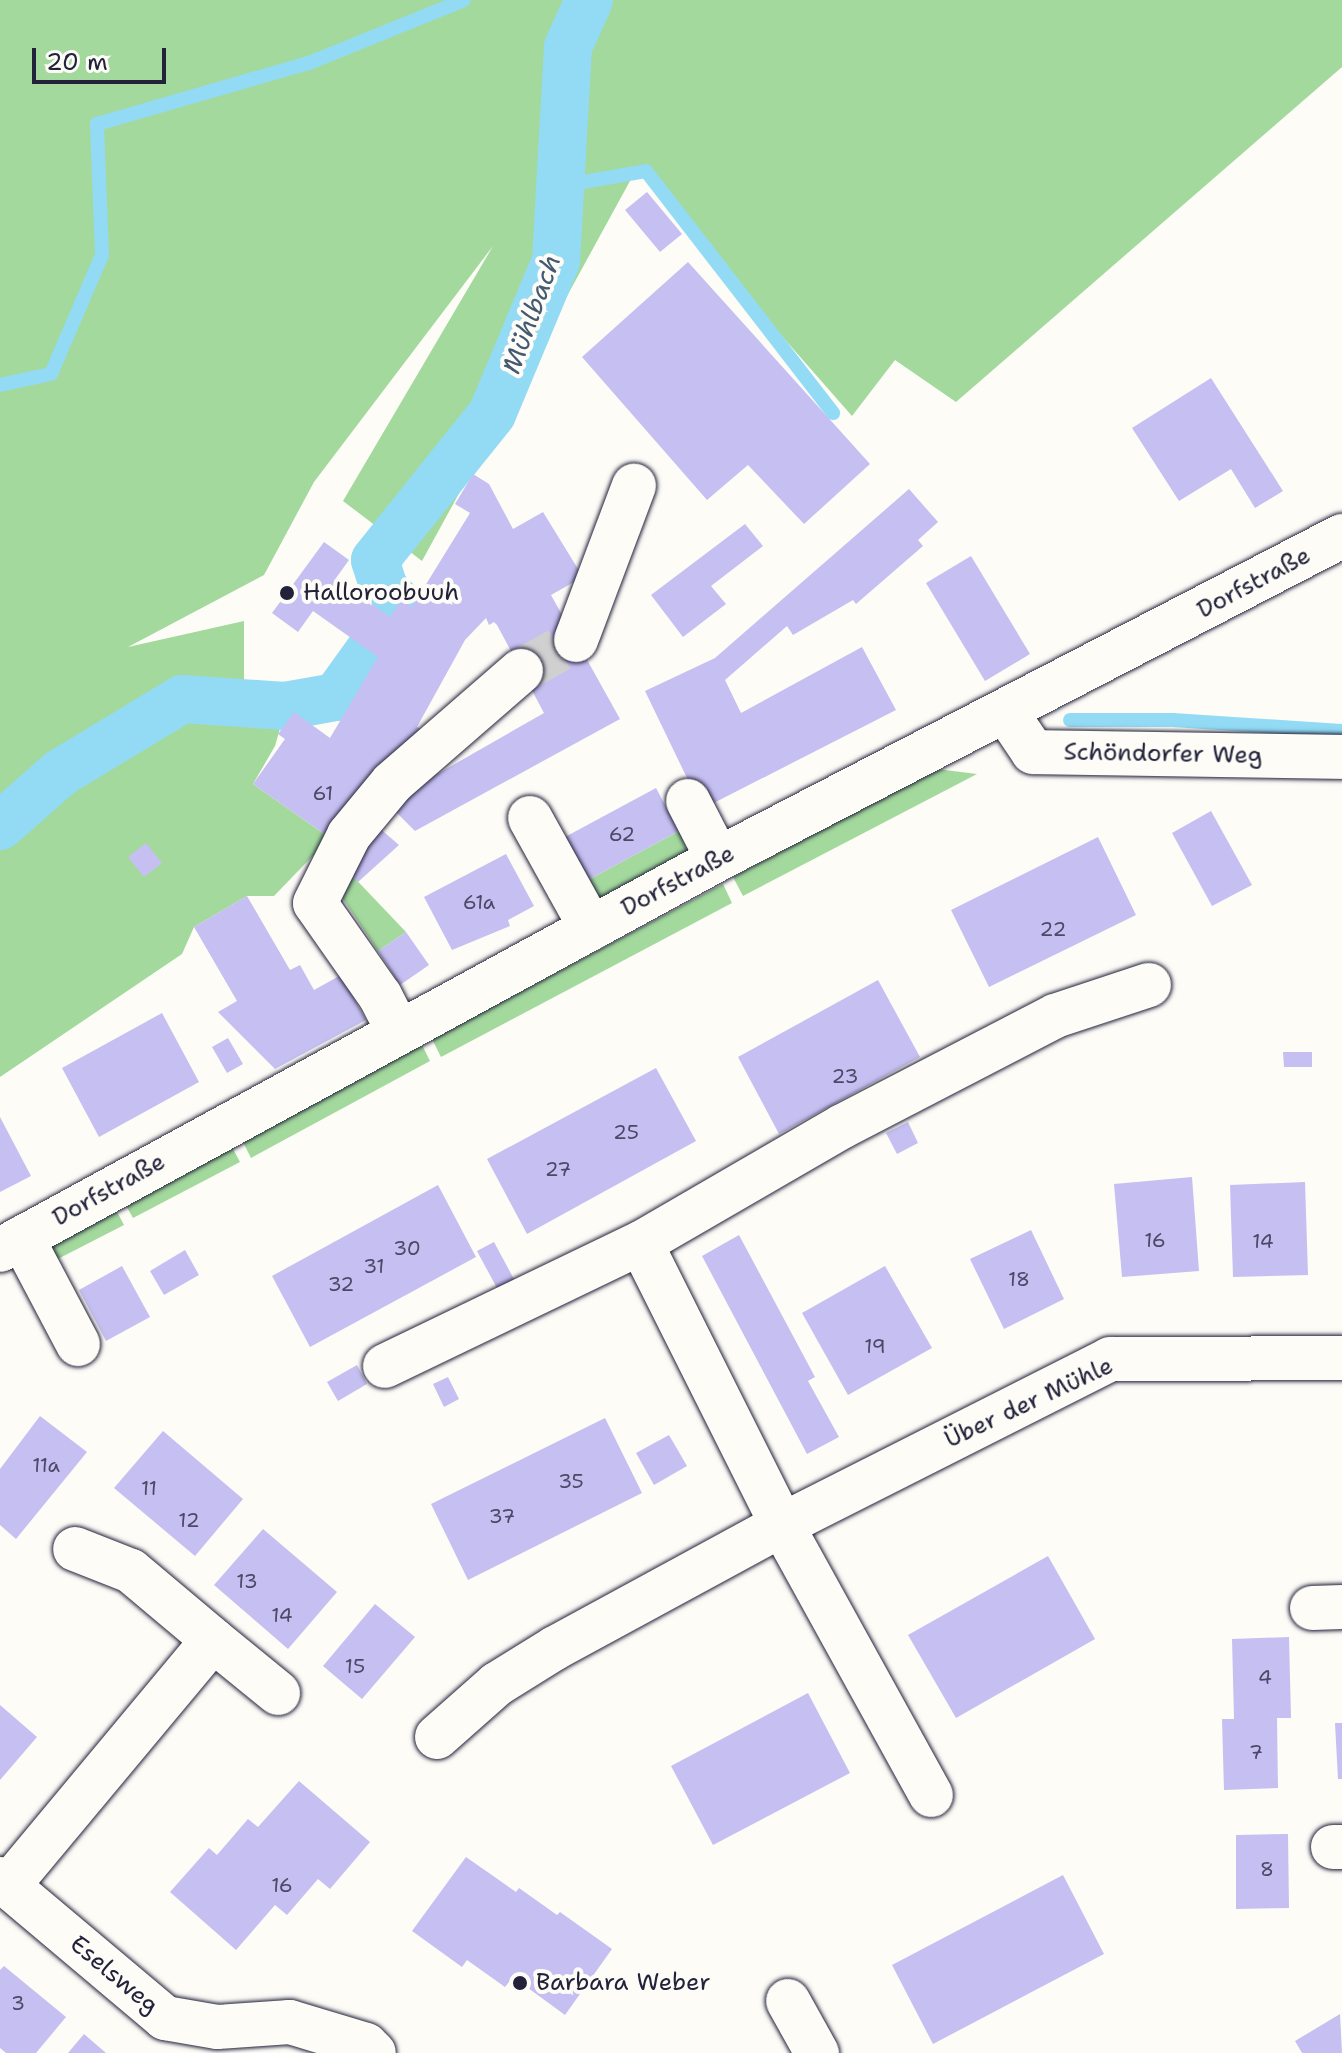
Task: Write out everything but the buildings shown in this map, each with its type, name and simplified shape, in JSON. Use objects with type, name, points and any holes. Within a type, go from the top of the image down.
[{"type":"street","points":[[576,640],[634,486]]},
{"type":"street","name":"Dorfstraße","points":[[78,1344],[11,1244],[718,859],[1342,536]]},
{"type":"street","points":[[398,1031],[380,996],[315,903],[349,835],[392,783],[521,671]]},
{"type":"street","name":"Schöndorfer Weg","points":[[1006,712],[1033,752],[1342,757]]},
{"type":"street","points":[[688,801],[718,859]]},
{"type":"street","points":[[530,818],[591,928]]},
{"type":"street","points":[[385,1366],[641,1243],[843,1126],[1055,1016],[1149,985]]},
{"type":"street","points":[[641,1243],[782,1525],[931,1795]]},
{"type":"street","name":"Über der Mühle","points":[[437,1737],[497,1684],[544,1655],[782,1525],[1110,1359],[1342,1358]]},
{"type":"street","points":[[75,1549],[131,1571],[278,1693]]},
{"type":"street","name":"Eselsweg","points":[[213,1640],[6,1892],[165,2018],[217,2027],[290,2022],[366,2045],[374,2053]]},
{"type":"street","points":[[788,2001],[817,2053]]},
{"type":"street","points":[[165,2018],[200,2053]]},
{"type":"green space","points":[[0,0],[1342,0],[1342,67],[956,402],[895,360],[852,416],[636,170],[422,561],[343,501],[493,246],[314,482],[264,575],[128,647],[244,621],[244,721],[281,725],[275,746],[253,784],[330,838],[274,896],[247,896],[194,927],[182,954],[0,1077]]},
{"type":"green space","points":[[937,769],[977,774],[743,896],[733,877]]},
{"type":"green space","points":[[679,831],[688,852],[600,901],[588,880]]},
{"type":"green space","points":[[345,868],[406,932],[378,951],[337,890]]},
{"type":"green space","points":[[723,884],[732,903],[441,1057],[432,1039]]},
{"type":"green space","points":[[421,1043],[430,1061],[251,1158],[242,1140]]},
{"type":"green space","points":[[232,1147],[240,1162],[133,1218],[124,1202]]},
{"type":"green space","points":[[115,1208],[124,1225],[48,1264],[40,1247]]},
{"type":"waterway","name":"Mühlbach","points":[[0,385],[51,374],[102,255],[97,124],[309,63],[464,0]]},
{"type":"waterway","name":"Mühlbach","points":[[395,621],[396,601],[384,588],[375,560],[492,414],[556,261],[568,47],[589,0]]},
{"type":"waterway","points":[[560,186],[646,171],[833,413]]},
{"type":"waterway","name":"Mühlbach","points":[[0,826],[60,773],[182,699],[285,706],[336,697],[369,651]]},
{"type":"waterway","points":[[1070,720],[1173,720],[1342,731]]},
{"type":"tunnel","points":[[521,671],[576,640]]},
{"type":"place","name":"Halloroobuuh","points":[[287,593]]},
{"type":"place","name":"Barbara Weber","points":[[520,1983]]}]
